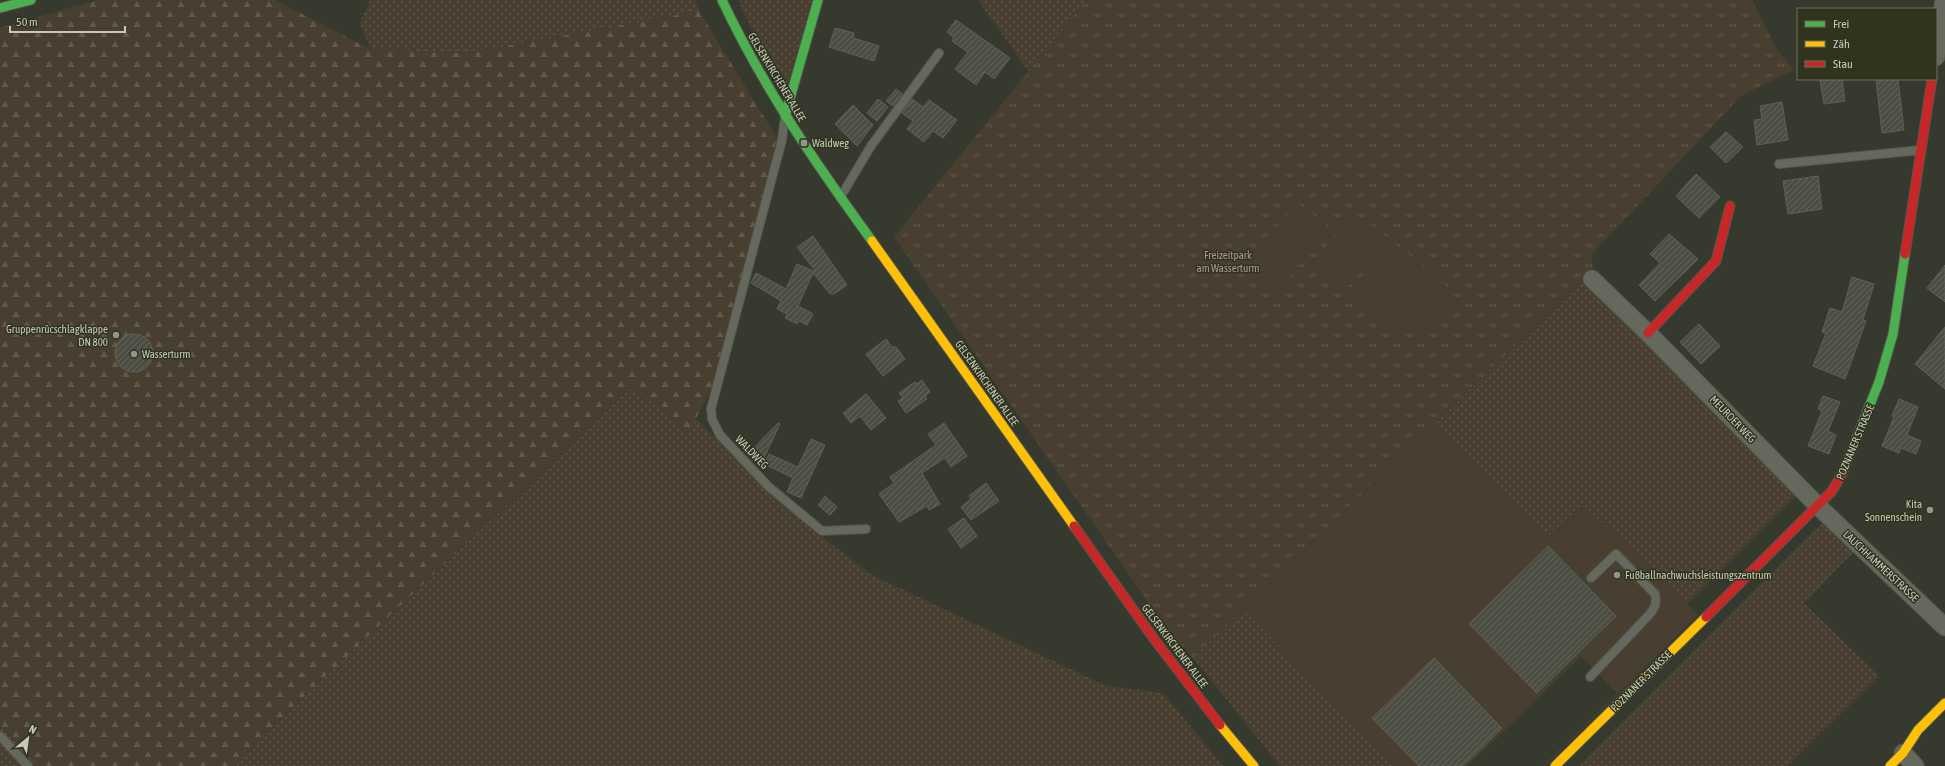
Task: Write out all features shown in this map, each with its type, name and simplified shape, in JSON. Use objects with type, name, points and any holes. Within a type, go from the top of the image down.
[{"type":"street","points":[[0,8],[31,0]]},
{"type":"street","name":"GELSENKIRCHENER ALLEE","points":[[722,0],[738,37],[785,116],[840,196],[1154,639],[1194,693],[1254,766]]},
{"type":"street","name":"WALDWEG","points":[[785,116],[818,0]]},
{"type":"street","points":[[1937,53],[1942,34],[1944,0]]},
{"type":"street","name":"POZNANER STRASSE","points":[[1555,766],[1818,506],[1832,491],[1842,474],[1880,382],[1893,334],[1932,80]]},
{"type":"street","points":[[1648,333],[1716,261],[1730,206]]},
{"type":"street","name":"MEUROER WEG","points":[[1592,279],[1648,333],[1818,506]]},
{"type":"street","name":"LAUCHHAMMERSTRASSE","points":[[1818,506],[1945,627]]},
{"type":"street","points":[[1890,766],[1903,753],[1918,730],[1945,703]]},
{"type":"street","points":[[1903,753],[1915,766]]},
{"type":"lane","points":[[840,196],[871,146],[939,53]]},
{"type":"lane","name":"WALDWEG","points":[[785,116],[782,140],[711,409],[712,420],[720,435],[768,486],[822,531],[866,529]]},
{"type":"lane","points":[[1779,164],[1921,150]]},
{"type":"lane","points":[[1590,677],[1649,615],[1657,601],[1655,594],[1616,554],[1591,578]]},
{"type":"lane","points":[[0,736],[28,766]]},
{"type":"green space","points":[[97,0],[275,0],[370,49],[467,53],[699,11],[777,138],[715,382],[688,434],[632,386],[231,766],[38,766],[0,725],[0,28]]},
{"type":"green space","points":[[370,0],[695,0],[699,11],[467,53],[370,49],[360,23]]},
{"type":"green space","points":[[738,0],[812,0],[787,88],[749,23]]},
{"type":"green space","points":[[978,0],[1086,0],[1029,72]]},
{"type":"green space","name":"Freizeitpark am Wasserturm","points":[[1086,0],[1752,0],[1776,48],[1794,70],[1742,95],[1592,254],[1593,270],[1193,658],[1166,628],[894,237]]},
{"type":"green space","points":[[1297,202],[1328,226],[1278,292],[1247,269]]},
{"type":"green space","points":[[1353,213],[1386,237],[1346,289],[1312,264]]},
{"type":"green space","points":[[1390,240],[1441,279],[1463,308],[1432,327],[1406,332],[1390,328],[1372,318],[1353,300],[1354,287]]},
{"type":"green space","points":[[1583,280],[1795,496],[1687,604],[1583,504],[1547,537],[1435,424]]},
{"type":"green space","points":[[633,386],[687,433],[695,418],[763,485],[826,540],[872,575],[1106,686],[1163,693],[1223,766],[231,766]]},
{"type":"green space","points":[[1435,424],[1547,537],[1583,504],[1698,615],[1545,766],[1543,766],[1617,693],[1581,656],[1468,766],[1463,766],[1502,727],[1434,658],[1372,718],[1419,766],[1396,766],[1243,610]],"holes":[[[1548,546],[1616,616],[1537,693],[1469,623]]]},
{"type":"green space","points":[[1823,522],[1854,552],[1804,603],[1879,676],[1788,766],[1579,766]]},
{"type":"green space","points":[[1243,610],[1396,766],[1280,766],[1193,658]]},
{"type":"green space","points":[[0,725],[38,766],[0,766]]},
{"type":"building","points":[[956,20],[1010,58],[994,79],[985,72],[976,85],[955,69],[968,52],[952,41],[954,38],[947,32]]},
{"type":"building","points":[[835,28],[854,33],[853,38],[879,46],[874,61],[829,47]]},
{"type":"building","points":[[1842,80],[1845,101],[1824,104],[1820,81]]},
{"type":"building","points":[[1876,80],[1898,80],[1904,130],[1882,133]]},
{"type":"building","points":[[896,89],[902,94],[893,106],[886,101]]},
{"type":"building","points":[[878,99],[888,107],[877,121],[867,113]]},
{"type":"building","points":[[912,99],[923,107],[929,100],[957,120],[943,138],[933,131],[924,142],[907,129],[913,121],[902,113]]},
{"type":"building","points":[[1782,102],[1788,140],[1757,145],[1754,120],[1762,119],[1760,106]]},
{"type":"building","points":[[853,105],[873,125],[857,146],[835,124]]},
{"type":"building","points":[[1726,132],[1743,147],[1726,163],[1710,147]]},
{"type":"building","points":[[1696,174],[1720,197],[1699,218],[1676,196]]},
{"type":"building","points":[[1818,176],[1822,209],[1788,214],[1783,181]]},
{"type":"building","points":[[1669,234],[1698,259],[1655,301],[1639,285],[1660,263],[1650,254]]},
{"type":"building","points":[[813,236],[847,285],[834,294],[830,294],[813,273],[798,306],[813,314],[807,325],[799,321],[797,324],[785,318],[787,314],[777,309],[781,301],[751,283],[756,273],[786,289],[797,264],[816,272],[797,247]]},
{"type":"building","points":[[1945,265],[1945,302],[1927,288]]},
{"type":"building","points":[[1852,277],[1874,284],[1863,320],[1866,321],[1845,379],[1813,366],[1826,333],[1822,332],[1830,308],[1842,312]]},
{"type":"building","points":[[1699,324],[1720,346],[1701,364],[1680,342]]},
{"type":"building","points":[[1945,327],[1945,389],[1915,364]]},
{"type":"building","name":"Wasserturm","points":[[130,334],[138,334],[148,339],[152,346],[152,360],[148,367],[138,372],[130,372],[120,367],[118,364],[115,357],[115,349],[120,339],[123,337]]},
{"type":"building","points":[[886,339],[892,347],[896,347],[905,359],[883,376],[866,354]]},
{"type":"building","points":[[922,380],[930,392],[925,396],[927,399],[906,413],[898,401],[903,398],[899,393],[915,382],[917,384]]},
{"type":"building","points":[[866,394],[886,418],[871,430],[860,416],[851,423],[843,413]]},
{"type":"building","points":[[1823,396],[1840,402],[1828,431],[1836,435],[1829,454],[1808,446],[1822,411],[1818,409]]},
{"type":"building","points":[[1899,399],[1918,407],[1907,435],[1921,441],[1916,454],[1901,448],[1899,453],[1882,446],[1894,417],[1892,416]]},
{"type":"building","points":[[778,423],[780,424],[762,462],[751,451]]},
{"type":"building","points":[[944,423],[967,456],[951,467],[945,458],[922,473],[940,504],[929,510],[927,506],[899,522],[879,494],[894,483],[890,477],[936,445],[928,434]]},
{"type":"building","points":[[811,439],[825,445],[801,498],[787,492],[793,478],[764,464],[769,454],[798,467]]},
{"type":"building","points":[[986,483],[999,501],[971,520],[961,507],[971,499],[969,496]]},
{"type":"building","points":[[825,496],[837,507],[830,515],[818,505]]},
{"type":"building","points":[[964,518],[977,536],[961,548],[948,529]]},
{"type":"building","points":[[1548,546],[1616,616],[1537,693],[1469,624]]},
{"type":"building","points":[[1434,658],[1502,728],[1463,766],[1419,766],[1372,718]]},
{"type":"traffic: fast","points":[[0,8],[31,0]]},
{"type":"traffic: fast","points":[[722,0],[755,64],[791,124],[872,241]]},
{"type":"traffic: fast","points":[[785,116],[818,0]]},
{"type":"traffic: fast","points":[[1857,437],[1879,382],[1893,334],[1905,254]]},
{"type":"traffic: slow","points":[[872,241],[1074,526]]},
{"type":"traffic: slow","points":[[1555,766],[1706,617]]},
{"type":"traffic: slow","points":[[1890,766],[1903,753],[1918,730],[1945,703]]},
{"type":"traffic: slow","points":[[1220,725],[1254,766]]},
{"type":"traffic: jam","points":[[1905,254],[1932,80]]},
{"type":"traffic: jam","points":[[1648,333],[1716,261],[1730,206]]},
{"type":"traffic: jam","points":[[1706,617],[1832,491],[1842,474],[1857,437]]},
{"type":"traffic: jam","points":[[1074,526],[1154,639],[1220,725]]},
{"type":"place","name":"Waldweg","points":[[804,143]]},
{"type":"place","name":"Gruppenrücschlagklappe DN 800","points":[[116,335]]},
{"type":"place","name":"Wasserturm","points":[[134,354]]},
{"type":"place","name":"Kita Sonnenschein","points":[[1930,510]]},
{"type":"place","name":"Fußballnachwuchsleistungszentrum","points":[[1617,575]]}]
